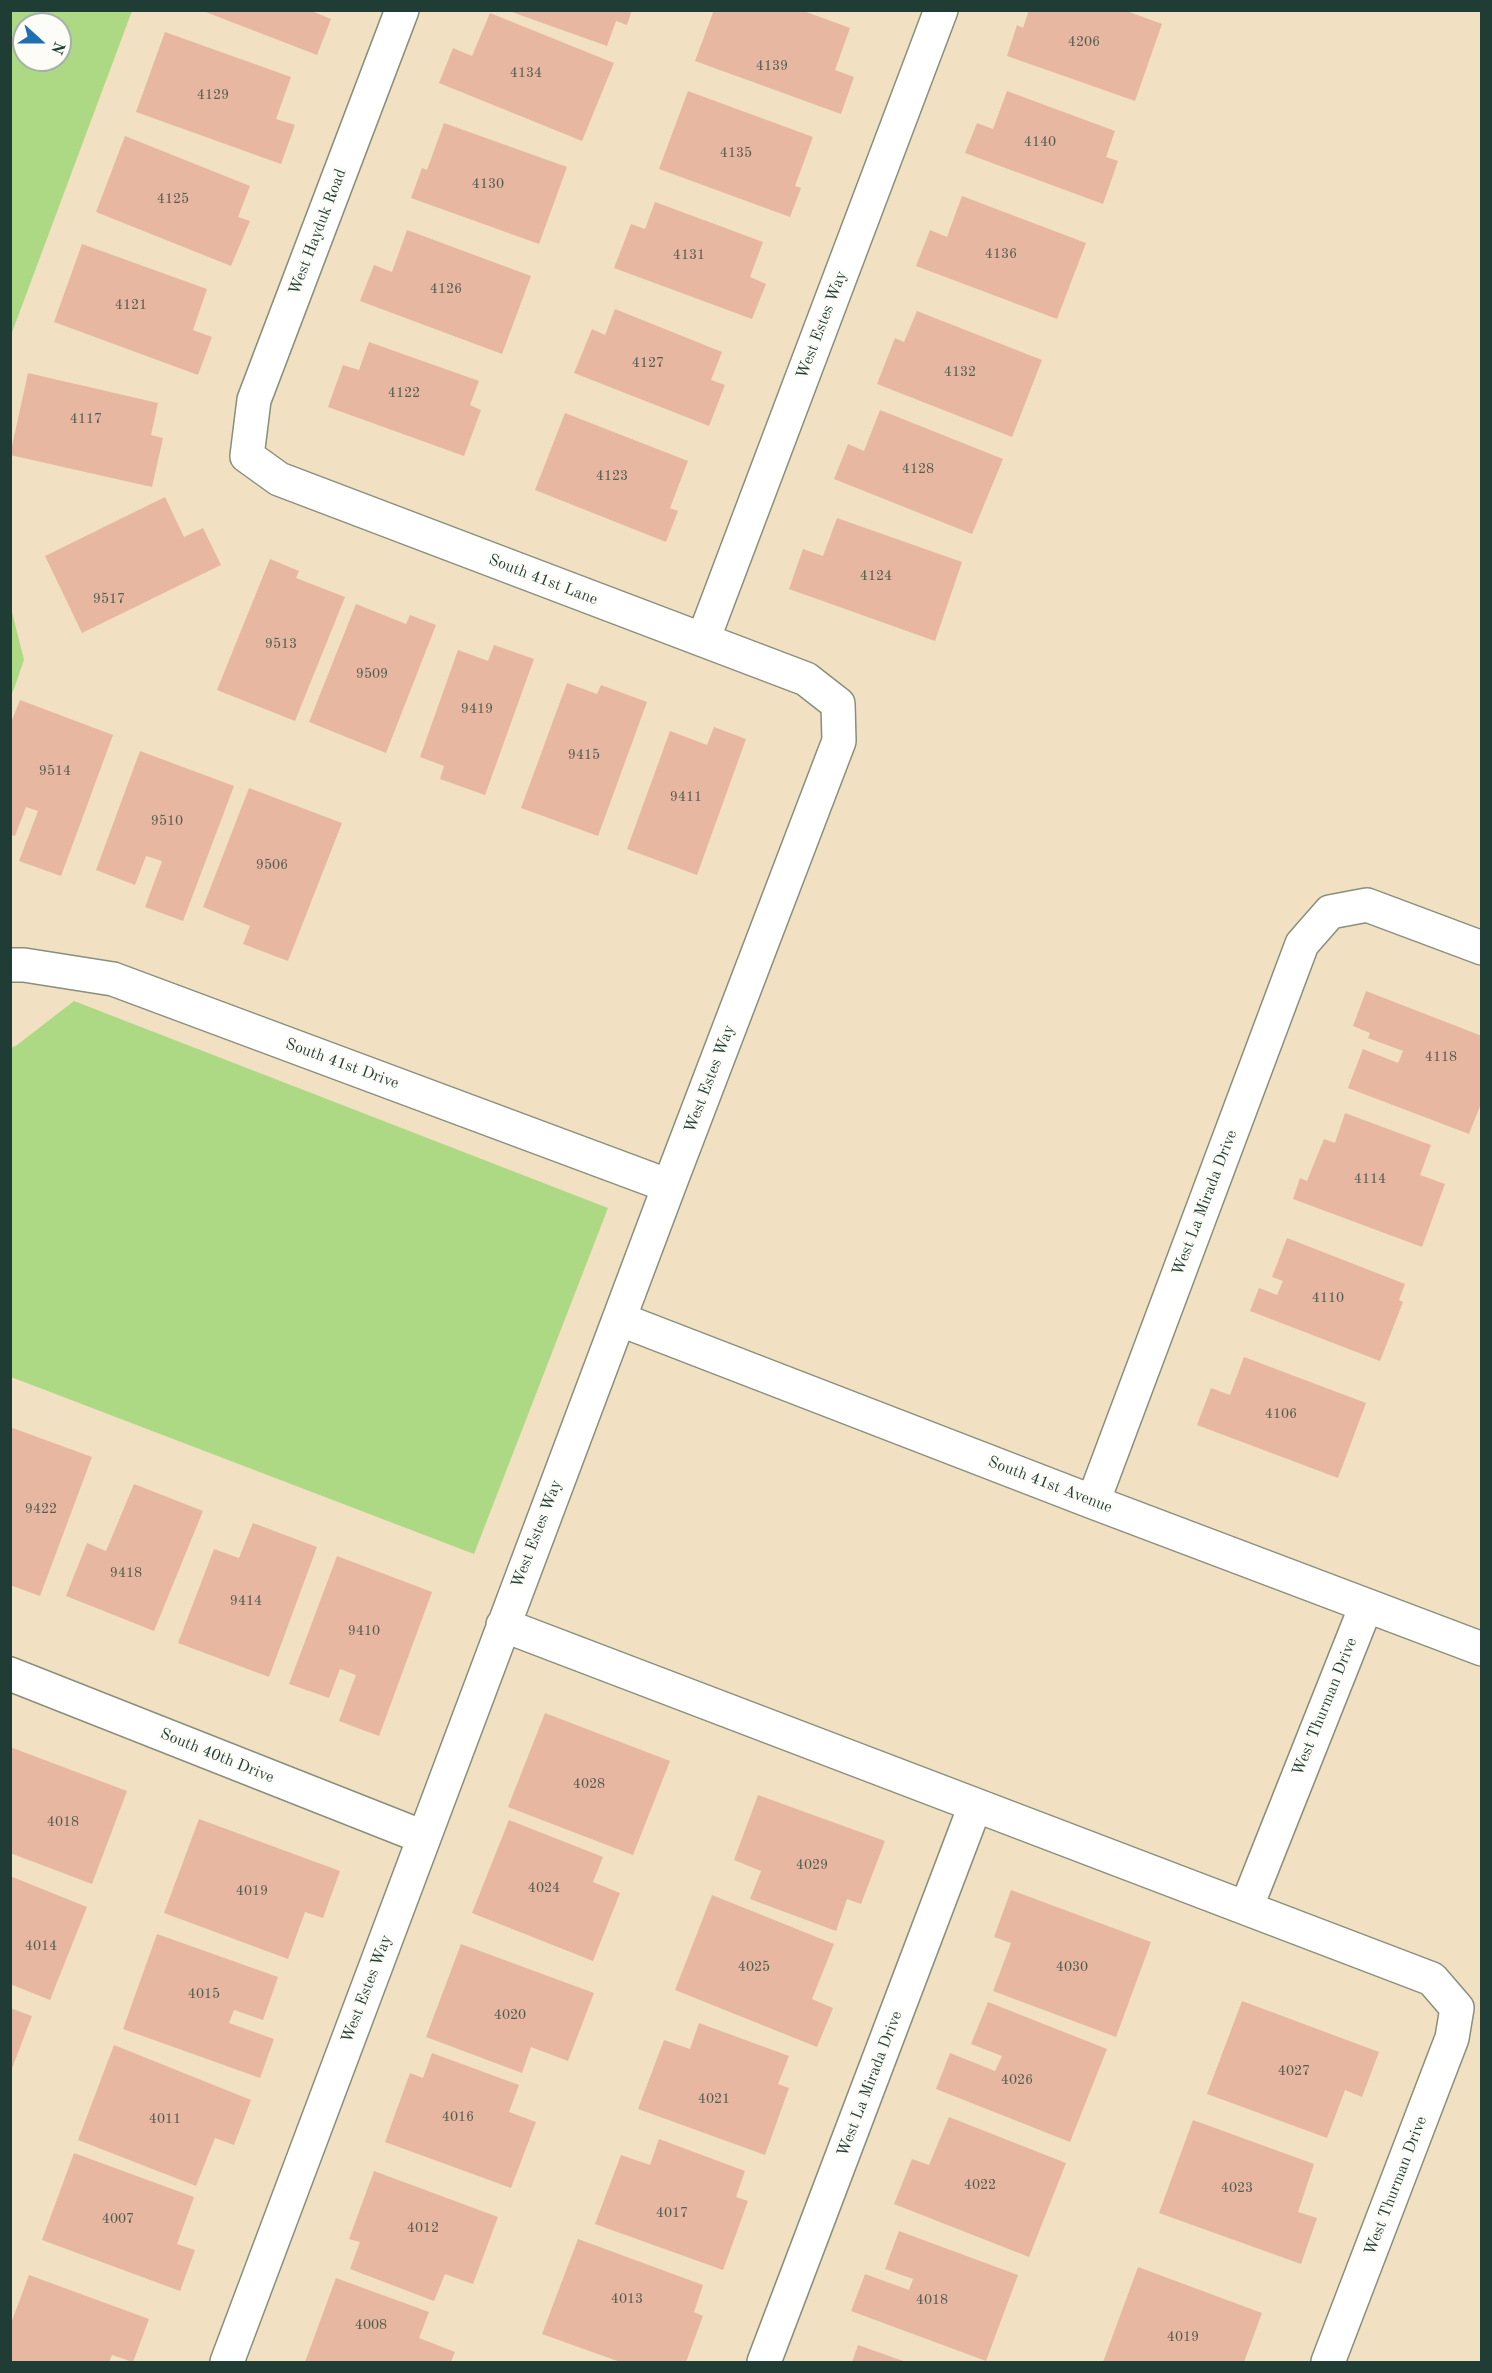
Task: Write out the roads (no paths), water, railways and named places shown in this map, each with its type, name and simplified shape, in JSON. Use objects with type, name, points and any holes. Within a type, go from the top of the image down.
[{"type":"street","name":"West Hayduk Road","points":[[247,456],[254,400],[402,10]]},
{"type":"street","name":"West Estes Way","points":[[703,640],[940,10]]},
{"type":"street","name":"South 41st Lane","points":[[247,456],[279,479],[806,679],[838,704]]},
{"type":"street","name":"West Estes Way","points":[[227,2362],[503,1625],[839,741],[838,704]]},
{"type":"street","name":"West La Mirada Drive","points":[[1093,1502],[1302,945],[1330,912],[1367,905],[1482,948]]},
{"type":"street","name":"South 41st Drive","points":[[10,965],[113,979],[669,1186]]},
{"type":"street","name":"South 41st Avenue","points":[[619,1319],[1482,1649]]},
{"type":"street","name":"West Thurman Drive","points":[[1328,2362],[1452,2038],[1457,2008],[1432,1979],[1246,1908],[1365,1606]]},
{"type":"street","points":[[503,1625],[1246,1908]]},
{"type":"street","name":"South 40th Drive","points":[[10,1674],[423,1837]]},
{"type":"street","name":"West La Mirada Drive","points":[[764,2362],[975,1806]]}]
